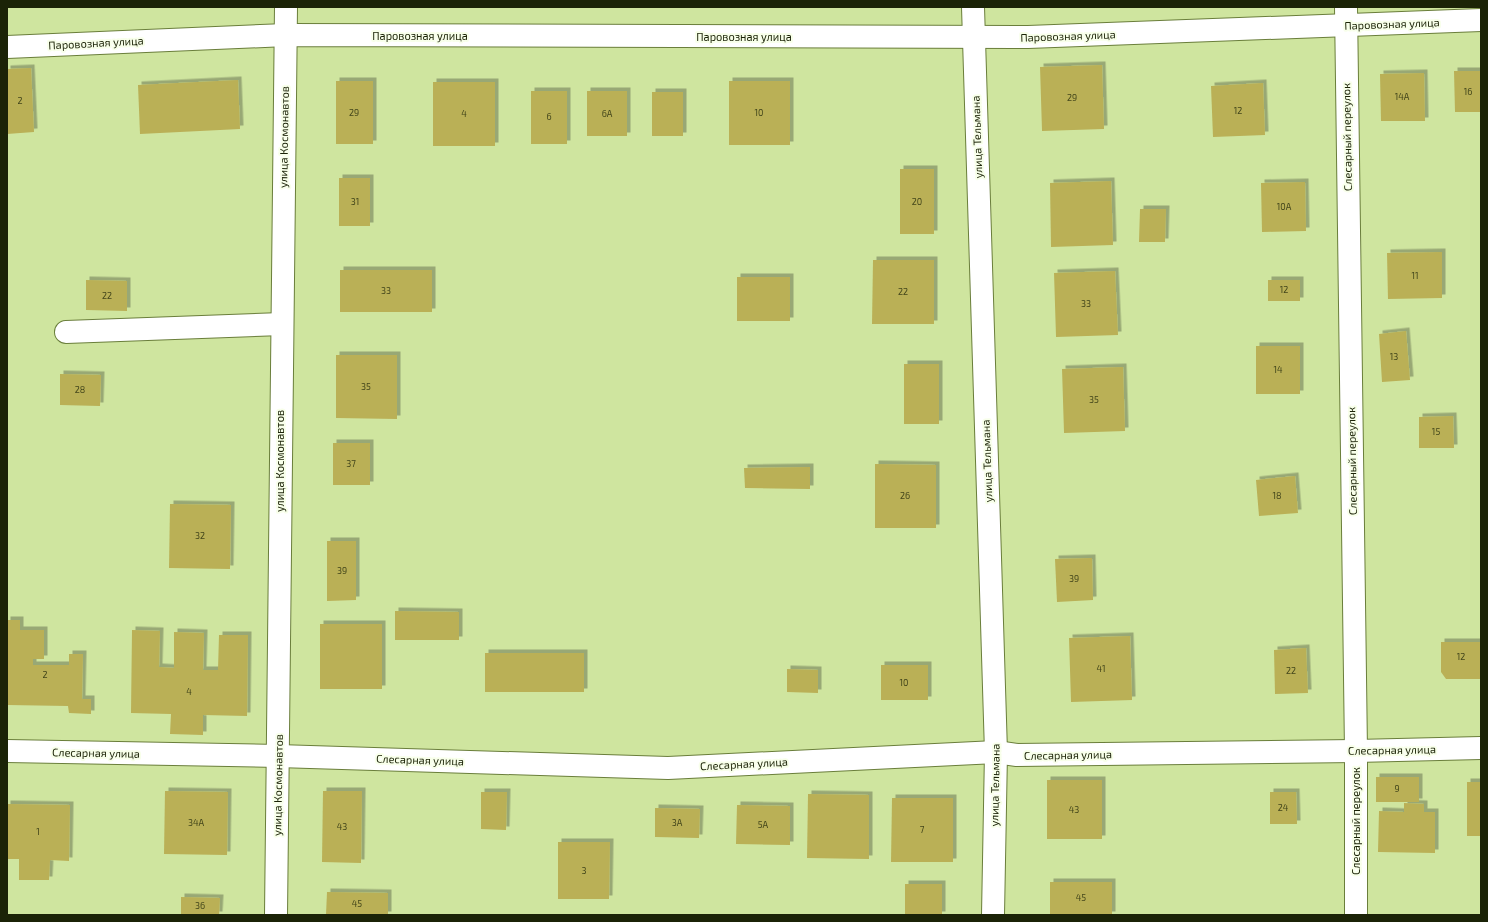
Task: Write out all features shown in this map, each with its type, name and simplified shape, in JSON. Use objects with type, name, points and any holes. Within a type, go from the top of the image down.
[{"type":"street","name":"улица Космонавтов","points":[[276,915],[286,7]]},
{"type":"street","name":"улица Тельмана","points":[[973,7],[996,752],[993,915]]},
{"type":"street","name":"Паровозная улица","points":[[7,47],[286,35],[974,38],[1028,37],[1346,16],[1481,20]]},
{"type":"street","name":"Слесарный переулок","points":[[1346,16],[1356,751],[1356,915]]},
{"type":"street","points":[[66,332],[282,324]]},
{"type":"street","name":"Слесарная улица","points":[[7,751],[278,756],[668,768],[996,752],[1017,755],[1481,748]]},
{"type":"building","points":[[1102,65],[1104,129],[1042,131],[1040,67]]},
{"type":"building","points":[[31,68],[34,132],[7,134],[7,69]]},
{"type":"building","points":[[1454,71],[1481,71],[1481,112],[1455,112]]},
{"type":"building","points":[[1424,73],[1425,121],[1381,121],[1380,74]]},
{"type":"building","points":[[238,80],[240,129],[140,134],[138,85]]},
{"type":"building","points":[[336,81],[373,81],[373,144],[336,144]]},
{"type":"building","points":[[729,81],[790,81],[790,145],[729,145]]},
{"type":"building","points":[[433,82],[495,82],[495,146],[433,146]]},
{"type":"building","points":[[1263,83],[1265,135],[1213,137],[1211,86]]},
{"type":"building","points":[[531,91],[567,91],[567,144],[531,144]]},
{"type":"building","points":[[587,91],[627,91],[627,136],[587,136]]},
{"type":"building","points":[[652,92],[683,92],[683,136],[652,136]]},
{"type":"building","points":[[900,169],[934,169],[934,234],[900,234]]},
{"type":"building","points":[[339,178],[370,178],[370,226],[339,226]]},
{"type":"building","points":[[1111,181],[1113,245],[1051,247],[1050,183]]},
{"type":"building","points":[[1305,182],[1306,231],[1262,232],[1261,183]]},
{"type":"building","points":[[1140,209],[1166,209],[1165,242],[1139,242]]},
{"type":"building","points":[[1442,252],[1442,298],[1388,299],[1387,253]]},
{"type":"building","points":[[873,260],[934,260],[934,324],[872,324]]},
{"type":"building","points":[[340,270],[432,270],[432,312],[340,312]]},
{"type":"building","points":[[1115,271],[1118,335],[1056,337],[1054,273]]},
{"type":"building","points":[[737,277],[790,277],[790,321],[737,321]]},
{"type":"building","points":[[86,280],[127,281],[127,311],[86,310]]},
{"type":"building","points":[[1268,280],[1300,280],[1300,301],[1268,301]]},
{"type":"building","points":[[1406,331],[1410,380],[1382,382],[1379,334]]},
{"type":"building","points":[[1256,346],[1300,346],[1300,394],[1256,394]]},
{"type":"building","points":[[336,355],[397,355],[397,419],[336,418]]},
{"type":"building","points":[[904,364],[939,364],[939,424],[904,424]]},
{"type":"building","points":[[1123,367],[1125,431],[1064,433],[1062,369]]},
{"type":"building","points":[[60,374],[101,375],[100,406],[60,405]]},
{"type":"building","points":[[1453,416],[1454,448],[1419,448],[1419,417]]},
{"type":"building","points":[[333,443],[370,443],[370,485],[333,485]]},
{"type":"building","points":[[875,464],[936,465],[936,528],[875,528]]},
{"type":"building","points":[[810,467],[810,489],[745,488],[744,468]]},
{"type":"building","points":[[1295,476],[1298,513],[1259,516],[1256,480]]},
{"type":"building","points":[[170,504],[231,505],[230,569],[169,568]]},
{"type":"building","points":[[327,541],[356,541],[356,600],[327,601]]},
{"type":"building","points":[[1092,558],[1093,600],[1057,602],[1055,559]]},
{"type":"building","points":[[395,611],[459,612],[459,640],[395,640]]},
{"type":"building","points":[[7,620],[20,620],[20,630],[44,630],[44,659],[33,659],[33,665],[69,665],[69,654],[83,654],[82,699],[91,699],[91,714],[69,713],[68,706],[7,705]]},
{"type":"building","points":[[320,624],[382,624],[382,689],[320,689]]},
{"type":"building","points":[[132,630],[160,631],[159,667],[174,668],[174,632],[204,633],[203,670],[218,670],[219,635],[248,635],[247,716],[203,715],[203,735],[170,734],[171,714],[131,713]]},
{"type":"building","points":[[1130,636],[1132,700],[1071,702],[1069,638]]},
{"type":"building","points":[[1441,642],[1481,642],[1481,679],[1446,679],[1441,672]]},
{"type":"building","points":[[1306,648],[1308,693],[1275,694],[1274,650]]},
{"type":"building","points":[[485,653],[584,653],[584,692],[485,692]]},
{"type":"building","points":[[881,665],[928,665],[928,700],[881,700]]},
{"type":"building","points":[[787,669],[818,670],[818,693],[787,692]]},
{"type":"building","points":[[1376,777],[1419,777],[1419,802],[1376,802]]},
{"type":"building","points":[[1047,780],[1102,780],[1102,839],[1047,839]]},
{"type":"building","points":[[1467,782],[1481,782],[1481,836],[1467,836]]},
{"type":"building","points":[[165,791],[228,792],[227,855],[164,854]]},
{"type":"building","points":[[323,791],[362,791],[361,863],[322,862]]},
{"type":"building","points":[[481,792],[507,792],[506,830],[481,829]]},
{"type":"building","points":[[1270,792],[1296,792],[1297,824],[1270,824]]},
{"type":"building","points":[[808,794],[869,795],[869,859],[807,858]]},
{"type":"building","points":[[892,798],[953,798],[953,862],[891,862]]},
{"type":"building","points":[[1404,803],[1424,804],[1424,812],[1435,812],[1435,853],[1378,852],[1379,811],[1404,812]]},
{"type":"building","points":[[7,804],[70,805],[69,861],[50,860],[49,880],[19,880],[19,859],[7,859]]},
{"type":"building","points":[[737,805],[790,806],[790,845],[736,844]]},
{"type":"building","points":[[655,808],[700,809],[699,838],[655,837]]},
{"type":"building","points":[[558,842],[610,842],[609,899],[558,899]]},
{"type":"building","points":[[1050,882],[1112,882],[1112,915],[1050,915]]},
{"type":"building","points":[[905,884],[942,884],[942,915],[905,915]]},
{"type":"building","points":[[327,892],[388,893],[388,915],[326,915]]},
{"type":"building","points":[[181,897],[220,898],[219,915],[181,915]]}]
